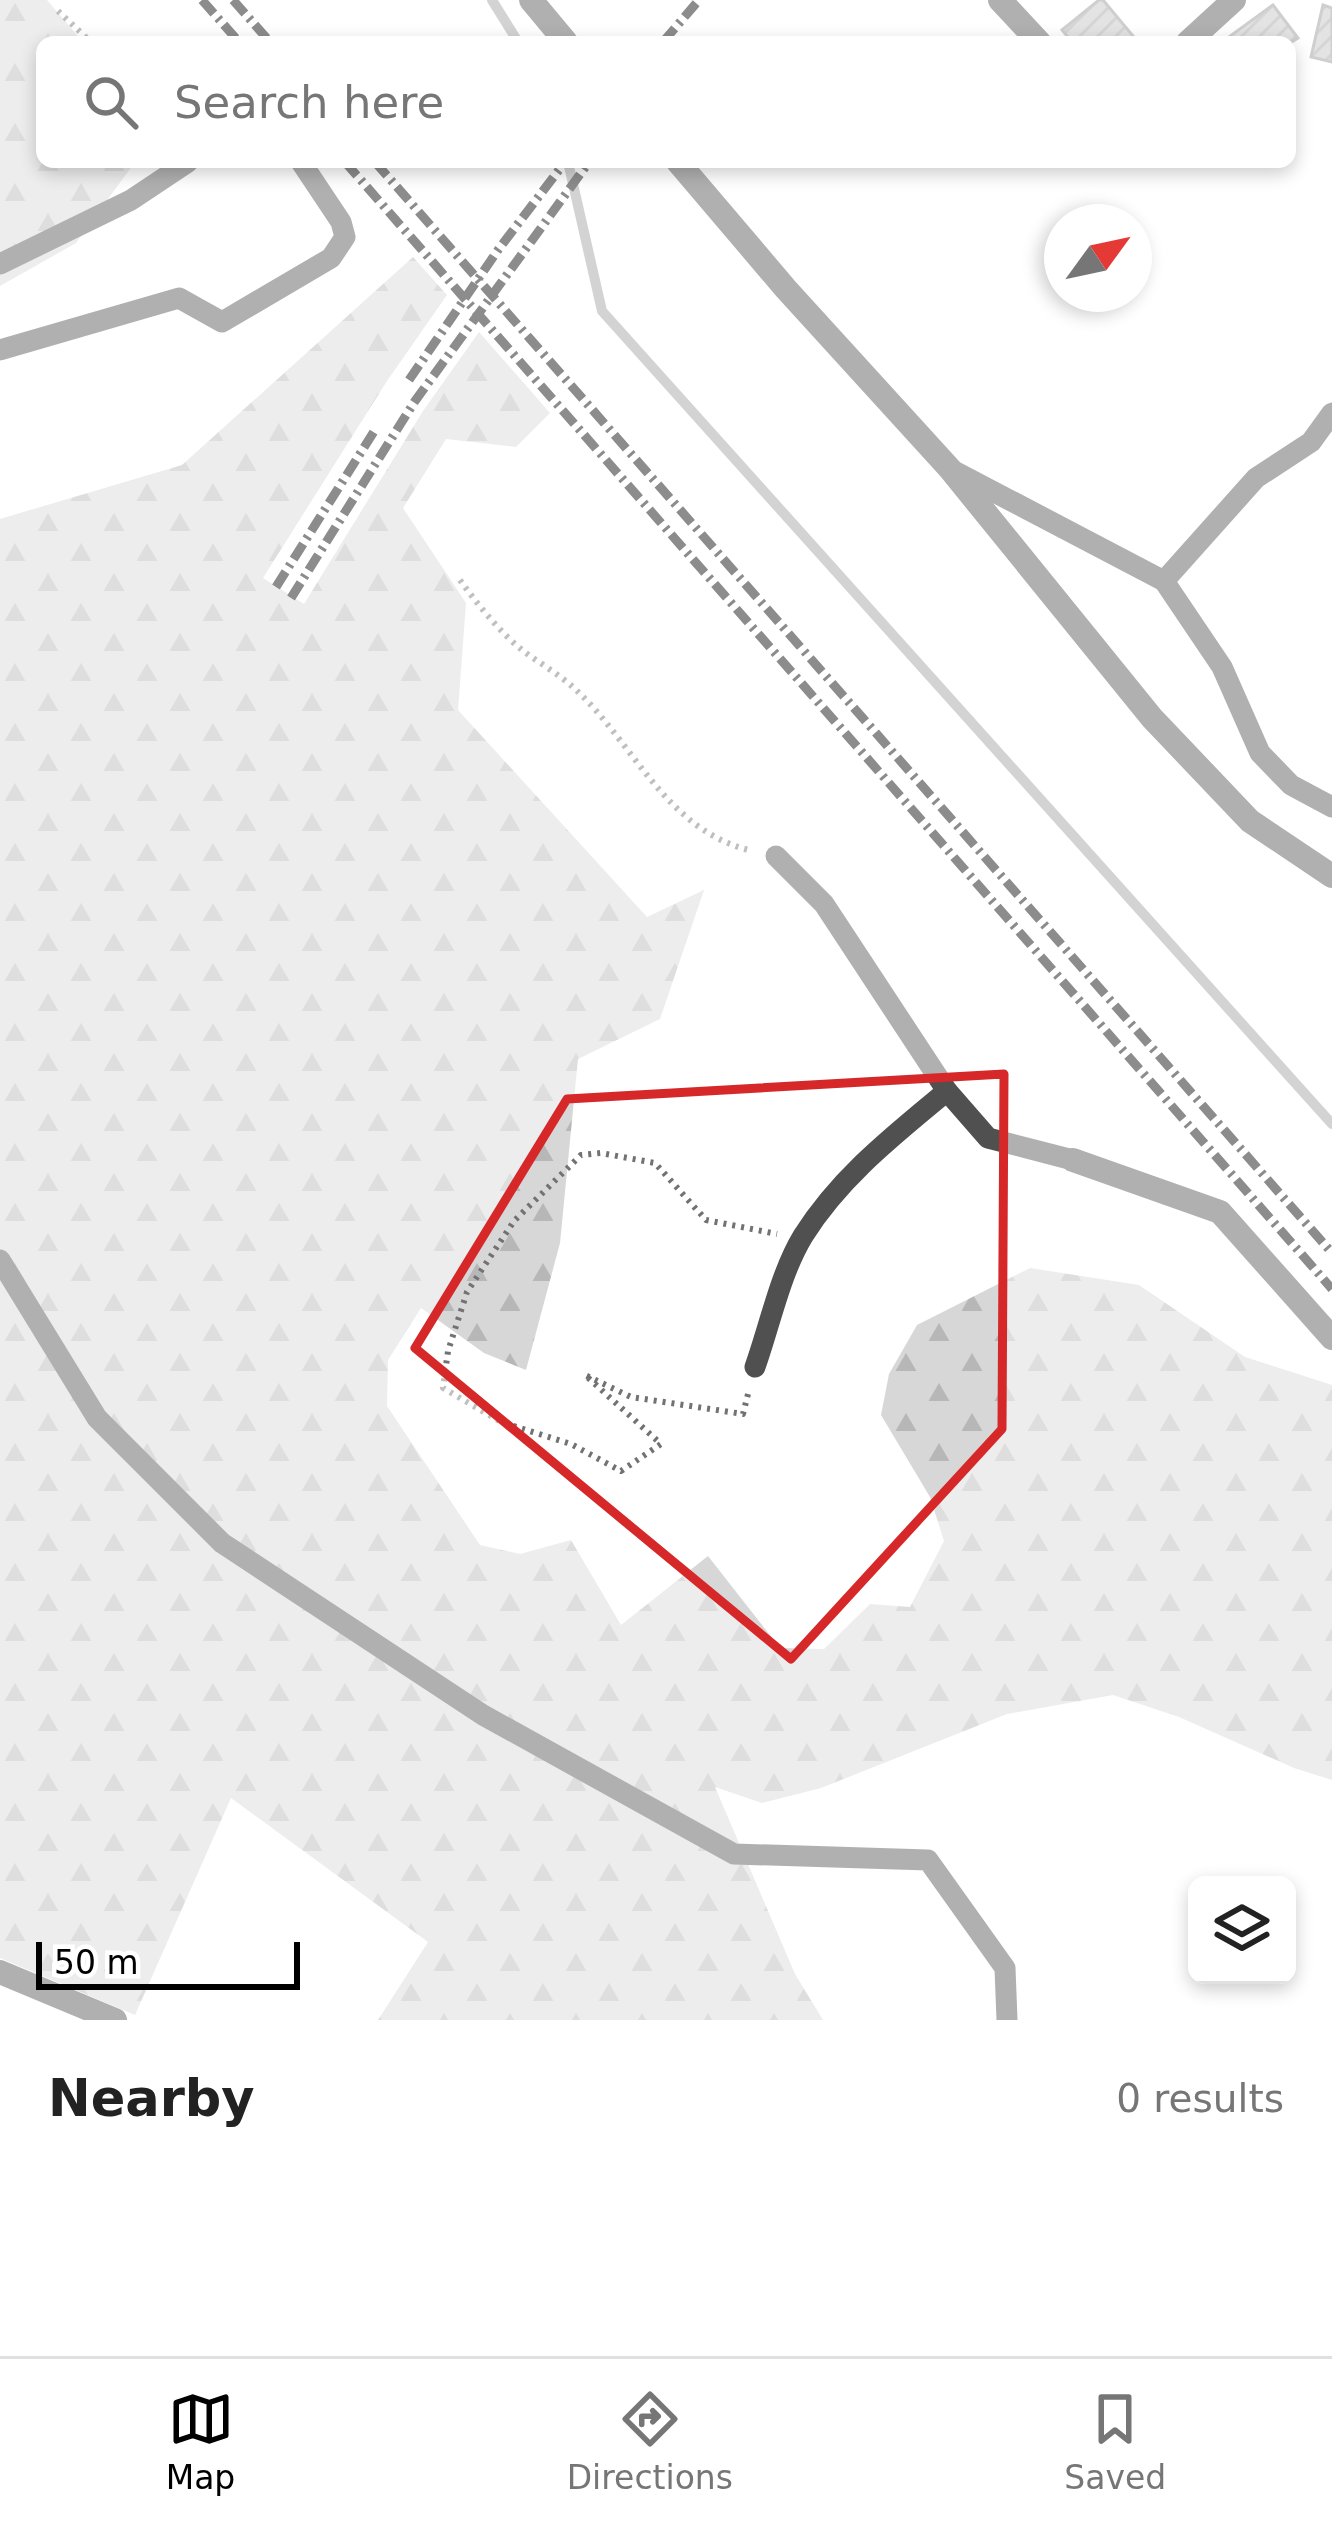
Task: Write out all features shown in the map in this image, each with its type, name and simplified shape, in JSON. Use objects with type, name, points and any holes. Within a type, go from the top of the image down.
[{"type":"street","points":[[531,0],[561,36]]},
{"type":"street","points":[[1000,0],[1033,36]]},
{"type":"street","points":[[1195,36],[1234,0]]},
{"type":"street","points":[[683,168],[950,469],[1152,718],[1250,821],[1332,876]]},
{"type":"street","points":[[1073,1160],[1220,1212],[1332,1338]]},
{"type":"street","points":[[0,1972],[115,2020]]},
{"type":"lane","points":[[0,264],[131,200],[179,168]]},
{"type":"lane","points":[[0,350],[178,298],[222,322],[331,258],[344,237],[341,222],[306,168]]},
{"type":"lane","points":[[1165,581],[1256,478],[1311,442],[1332,413]]},
{"type":"lane","points":[[950,469],[1165,581],[1222,667],[1260,753],[1291,785],[1332,807]]},
{"type":"lane","points":[[776,856],[824,904],[947,1091],[988,1138],[1073,1160]]},
{"type":"lane","points":[[755,1367],[802,1238],[839,1187],[871,1154],[947,1091]]},
{"type":"lane","points":[[0,1260],[97,1418],[222,1543],[483,1714],[734,1854],[928,1860],[1005,1968],[1007,2020]]},
{"type":"path","points":[[58,11],[85,36]]},
{"type":"path","points":[[460,580],[518,646],[576,690],[674,807],[723,843]]},
{"type":"path","points":[[755,1367],[743,1414],[631,1397],[584,1375],[661,1444],[621,1471],[571,1444],[502,1422],[443,1388],[448,1351],[467,1292],[514,1221],[581,1155],[601,1153],[655,1163],[706,1220],[802,1238]]},
{"type":"highlighted area","points":[[1004,1074],[1002,1429],[791,1659],[415,1348],[567,1099]]},
{"type":"green space","points":[[0,0],[47,0],[78,36],[36,36],[36,168],[131,168],[76,243],[0,286]]},
{"type":"green space","points":[[413,257],[447,295],[263,578],[304,604],[423,411],[479,332],[550,413],[516,447],[446,439],[403,508],[466,603],[458,710],[647,917],[704,890],[660,1019],[578,1059],[560,1243],[526,1370],[484,1353],[421,1308],[388,1360],[387,1406],[480,1545],[520,1554],[571,1540],[621,1625],[708,1556],[780,1648],[824,1649],[870,1604],[910,1607],[944,1541],[930,1497],[881,1415],[889,1374],[917,1325],[1030,1268],[1139,1285],[1245,1357],[1332,1385],[1332,1780],[1113,1695],[1007,1714],[821,1788],[762,1803],[715,1787],[795,1974],[823,2020],[378,2020],[428,1942],[231,1798],[135,2015],[0,1958],[0,519],[182,465]]},
{"type":"building","points":[[1103,0],[1133,36],[1067,36],[1062,30]]},
{"type":"building","points":[[1273,5],[1298,38],[1296,36],[1230,36]]},
{"type":"building","points":[[1323,5],[1332,8],[1332,62],[1311,57]]},
{"type":"waterway","points":[[492,0],[514,36]]},
{"type":"waterway","points":[[569,168],[602,311],[1332,1124]]},
{"type":"railway","points":[[202,0],[234,36]]},
{"type":"railway","points":[[233,0],[265,36]]},
{"type":"railway","points":[[668,36],[699,0]]},
{"type":"railway","points":[[350,168],[1332,1289]]},
{"type":"railway","points":[[380,168],[1332,1253]]},
{"type":"railway","points":[[409,380],[560,168]]},
{"type":"railway","points":[[291,598],[415,401],[585,168]]},
{"type":"railway","points":[[276,587],[375,430]]}]
